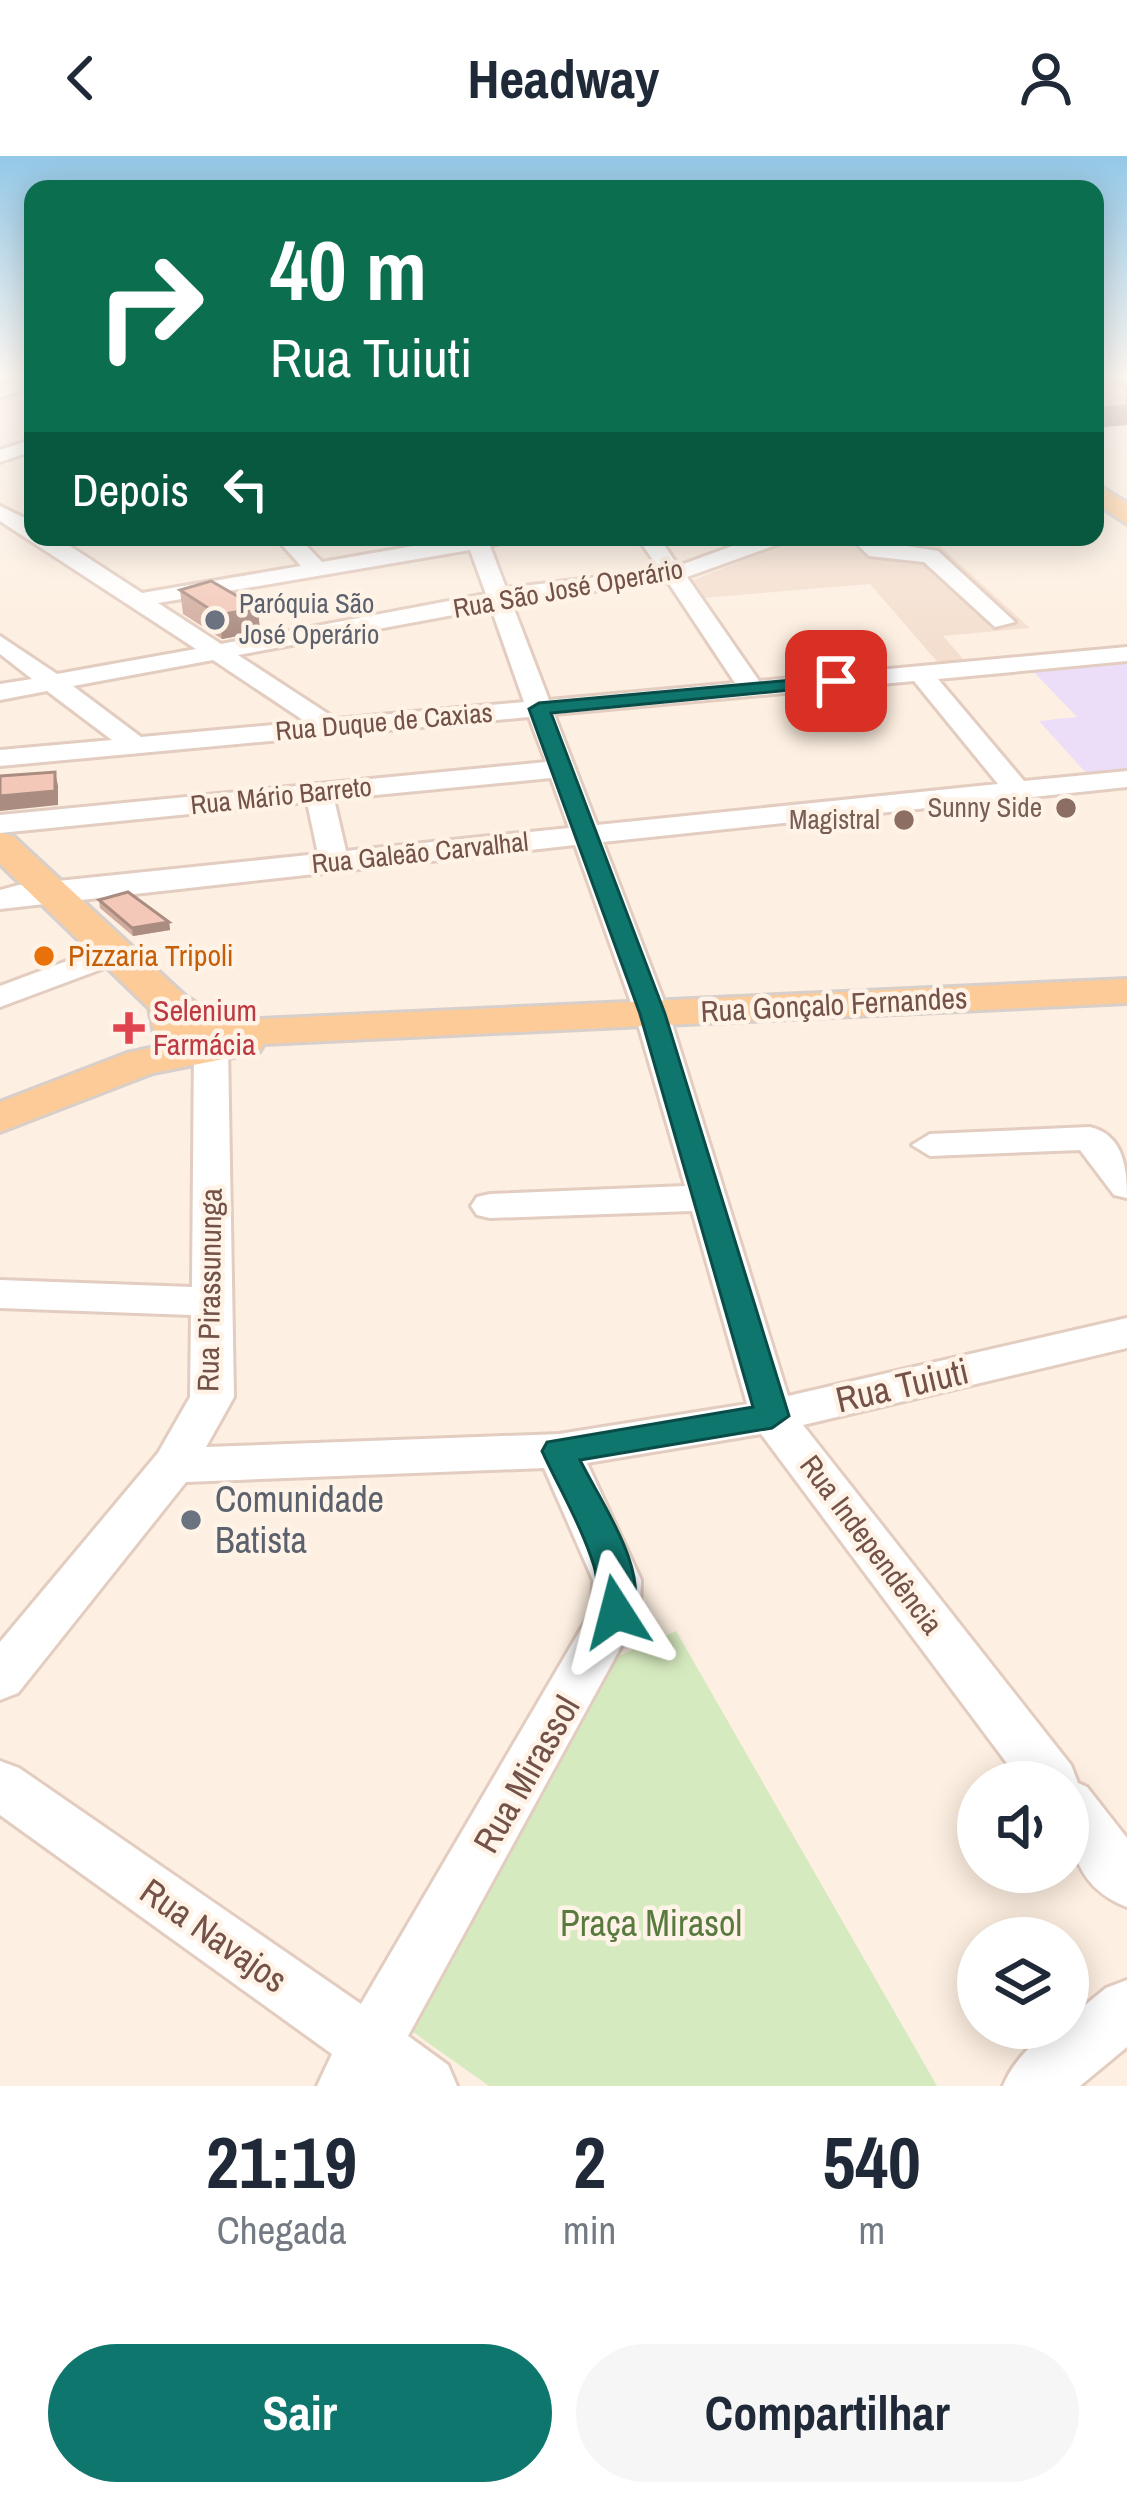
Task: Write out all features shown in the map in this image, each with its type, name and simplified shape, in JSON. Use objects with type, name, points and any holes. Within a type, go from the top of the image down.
[{"type":"main road","name":"Rua Gonçalo Fernandes","points":[[0,844],[169,1004],[200,1024],[226,1032],[397,1028],[1127,991]]},
{"type":"main road","points":[[142,1062],[175,1033],[169,1004]]},
{"type":"main road","name":"Rua Gonçalo Fernandes","points":[[0,1118],[142,1062],[211,1046],[397,1028]]},
{"type":"street","points":[[56,546],[332,728]]},
{"type":"street","points":[[294,546],[316,569]]},
{"type":"street","points":[[138,600],[443,546]]},
{"type":"street","name":"Rua Independência","points":[[478,546],[652,1014],[772,1416],[1036,1761]]},
{"type":"street","points":[[654,546],[752,689]]},
{"type":"street","name":"Rua São José Operário","points":[[0,692],[499,597],[674,575],[753,546]]},
{"type":"street","points":[[871,546],[877,551],[930,556],[1003,622]]},
{"type":"street","points":[[0,643],[135,745]]},
{"type":"street","name":"Rua Duque de Caxias","points":[[0,758],[135,745],[249,767],[332,728],[1127,654]]},
{"type":"street","points":[[921,674],[1017,790]]},
{"type":"street","name":"Rua Mário Barreto","points":[[0,824],[249,767],[319,793],[561,769]]},
{"type":"street","name":"Rua Galeão Carvalhal","points":[[0,901],[1127,779]]},
{"type":"street","points":[[319,793],[334,862]]},
{"type":"street","points":[[0,997],[115,952]]},
{"type":"street","name":"Rua Pirassununga","points":[[0,1678],[174,1466],[212,1397],[211,1046]]},
{"type":"street","points":[[930,1145],[1090,1138],[1127,1186]]},
{"type":"street","points":[[490,1206],[707,1198]]},
{"type":"street","points":[[0,1294],[212,1302]]},
{"type":"street","name":"Rua Tuiuti","points":[[174,1466],[559,1451],[772,1416],[1127,1333]]},
{"type":"street","name":"Rua Mirassol","points":[[358,2065],[616,1612],[619,1592],[610,1561],[559,1451]]},
{"type":"street","name":"Rua Navajos","points":[[0,1785],[358,2065],[427,2086]]},
{"type":"street","points":[[1089,1831],[1127,1881]]},
{"type":"street","points":[[1033,2086],[1127,2009]]},
{"type":"shaded area","points":[[779,546],[875,546],[879,550],[940,546],[1030,628],[943,636],[966,662],[940,665],[870,584],[703,598],[691,581]]},
{"type":"shaded area","points":[[1127,662],[1127,771],[1088,775],[1039,721],[1077,717],[1032,670]]},
{"type":"green space","name":"Praça Mirasol","points":[[676,1631],[937,2086],[489,2086],[403,2025],[614,1658]]},
{"type":"building","points":[[211,581],[258,608],[219,615],[180,590]]},
{"type":"building","points":[[55,772],[55,791],[0,796],[0,776]]},
{"type":"building","points":[[128,892],[169,922],[132,928],[99,900]]},
{"type":"place","name":"Paróquia São José Operário","points":[[215,620]]},
{"type":"place","name":"Sunny Side","points":[[1066,808]]},
{"type":"place","name":"Magistral","points":[[904,820]]},
{"type":"place","name":"Pizzaria Tripoli","points":[[44,956]]},
{"type":"place","name":"Selenium Farmácia","points":[[129,1028]]},
{"type":"place","name":"Comunidade Batista","points":[[191,1520]]},
{"type":"route","points":[[616,1612],[617,1580],[559,1451],[772,1416],[652,1014],[539,709],[836,681]]}]
